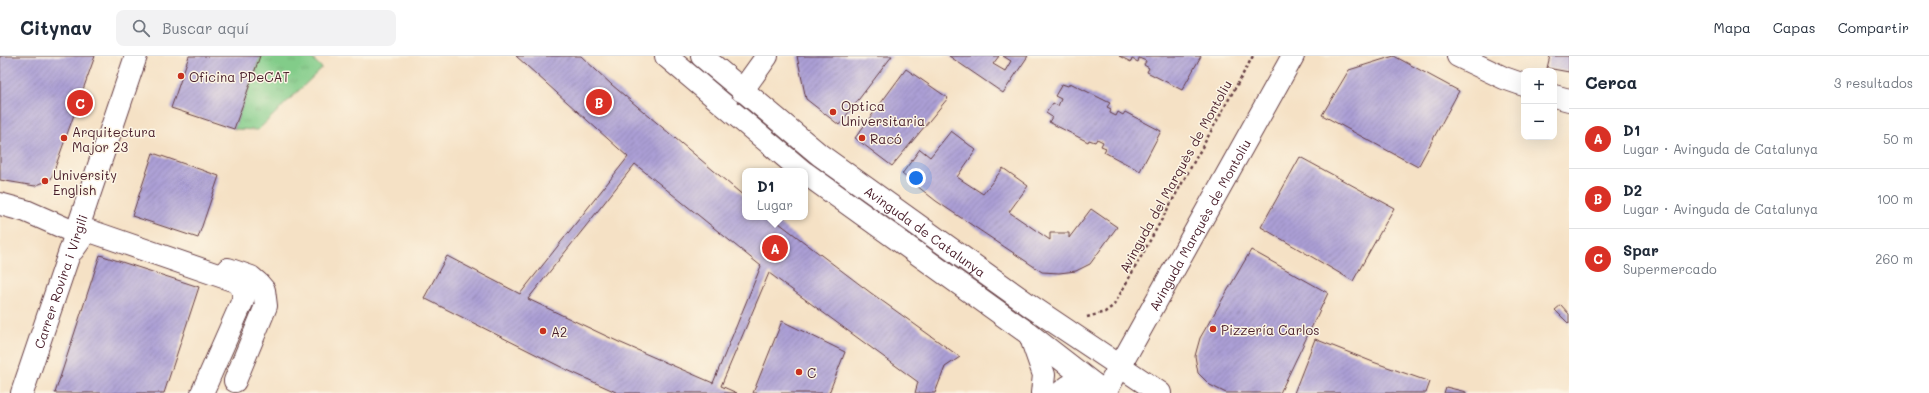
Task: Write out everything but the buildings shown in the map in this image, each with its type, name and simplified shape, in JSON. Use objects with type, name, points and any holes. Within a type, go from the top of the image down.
[{"type":"street","name":"Carrer Rovira i Virgili","points":[[22,393],[136,56]]},
{"type":"street","points":[[666,56],[798,168]]},
{"type":"street","name":"Avinguda de Catalunya","points":[[702,56],[820,155],[1032,308],[1160,393]]},
{"type":"street","points":[[742,91],[767,56]]},
{"type":"street","name":"Avinguda Marquès de Montoliu","points":[[1101,390],[1120,367],[1294,56]]},
{"type":"street","points":[[1458,56],[1504,78],[1521,84]]},
{"type":"street","points":[[1557,97],[1569,100]]},
{"type":"street","name":"Avinguda de Catalunya","points":[[808,175],[1029,334],[1101,390]]},
{"type":"street","points":[[0,204],[26,211],[76,233]]},
{"type":"street","points":[[86,204],[91,219],[94,222],[241,274],[251,278],[264,290],[266,306],[235,381]]},
{"type":"street","points":[[68,256],[86,232],[90,231],[235,281],[239,284],[244,294],[243,300],[202,393]]},
{"type":"street","points":[[214,393],[252,306],[254,294],[252,287],[248,280],[241,274]]},
{"type":"street","points":[[1029,334],[1044,376],[1042,393]]},
{"type":"street","points":[[1060,393],[1069,386],[1101,390]]},
{"type":"path","name":"Avinguda del Marquès de Montoliu","points":[[1114,305],[1253,56]]},
{"type":"green space","points":[[260,56],[310,56],[322,68],[258,130],[234,129]]},
{"type":"place","name":"Oficina PDeCAT","points":[[181,76]]},
{"type":"place","name":"D2","points":[[599,102]]},
{"type":"place","name":"Spar","points":[[80,103]]},
{"type":"place","name":"Optica Universitaria","points":[[833,112]]},
{"type":"place","name":"Arquitectura Major 23","points":[[64,138]]},
{"type":"place","name":"Racó","points":[[862,138]]},
{"type":"place","name":"University English","points":[[45,181]]},
{"type":"place","name":"D1","points":[[775,248]]},
{"type":"place","name":"Pizzería Carlos","points":[[1213,329]]},
{"type":"place","name":"A2","points":[[543,331]]},
{"type":"place","name":"C","points":[[799,372]]}]
